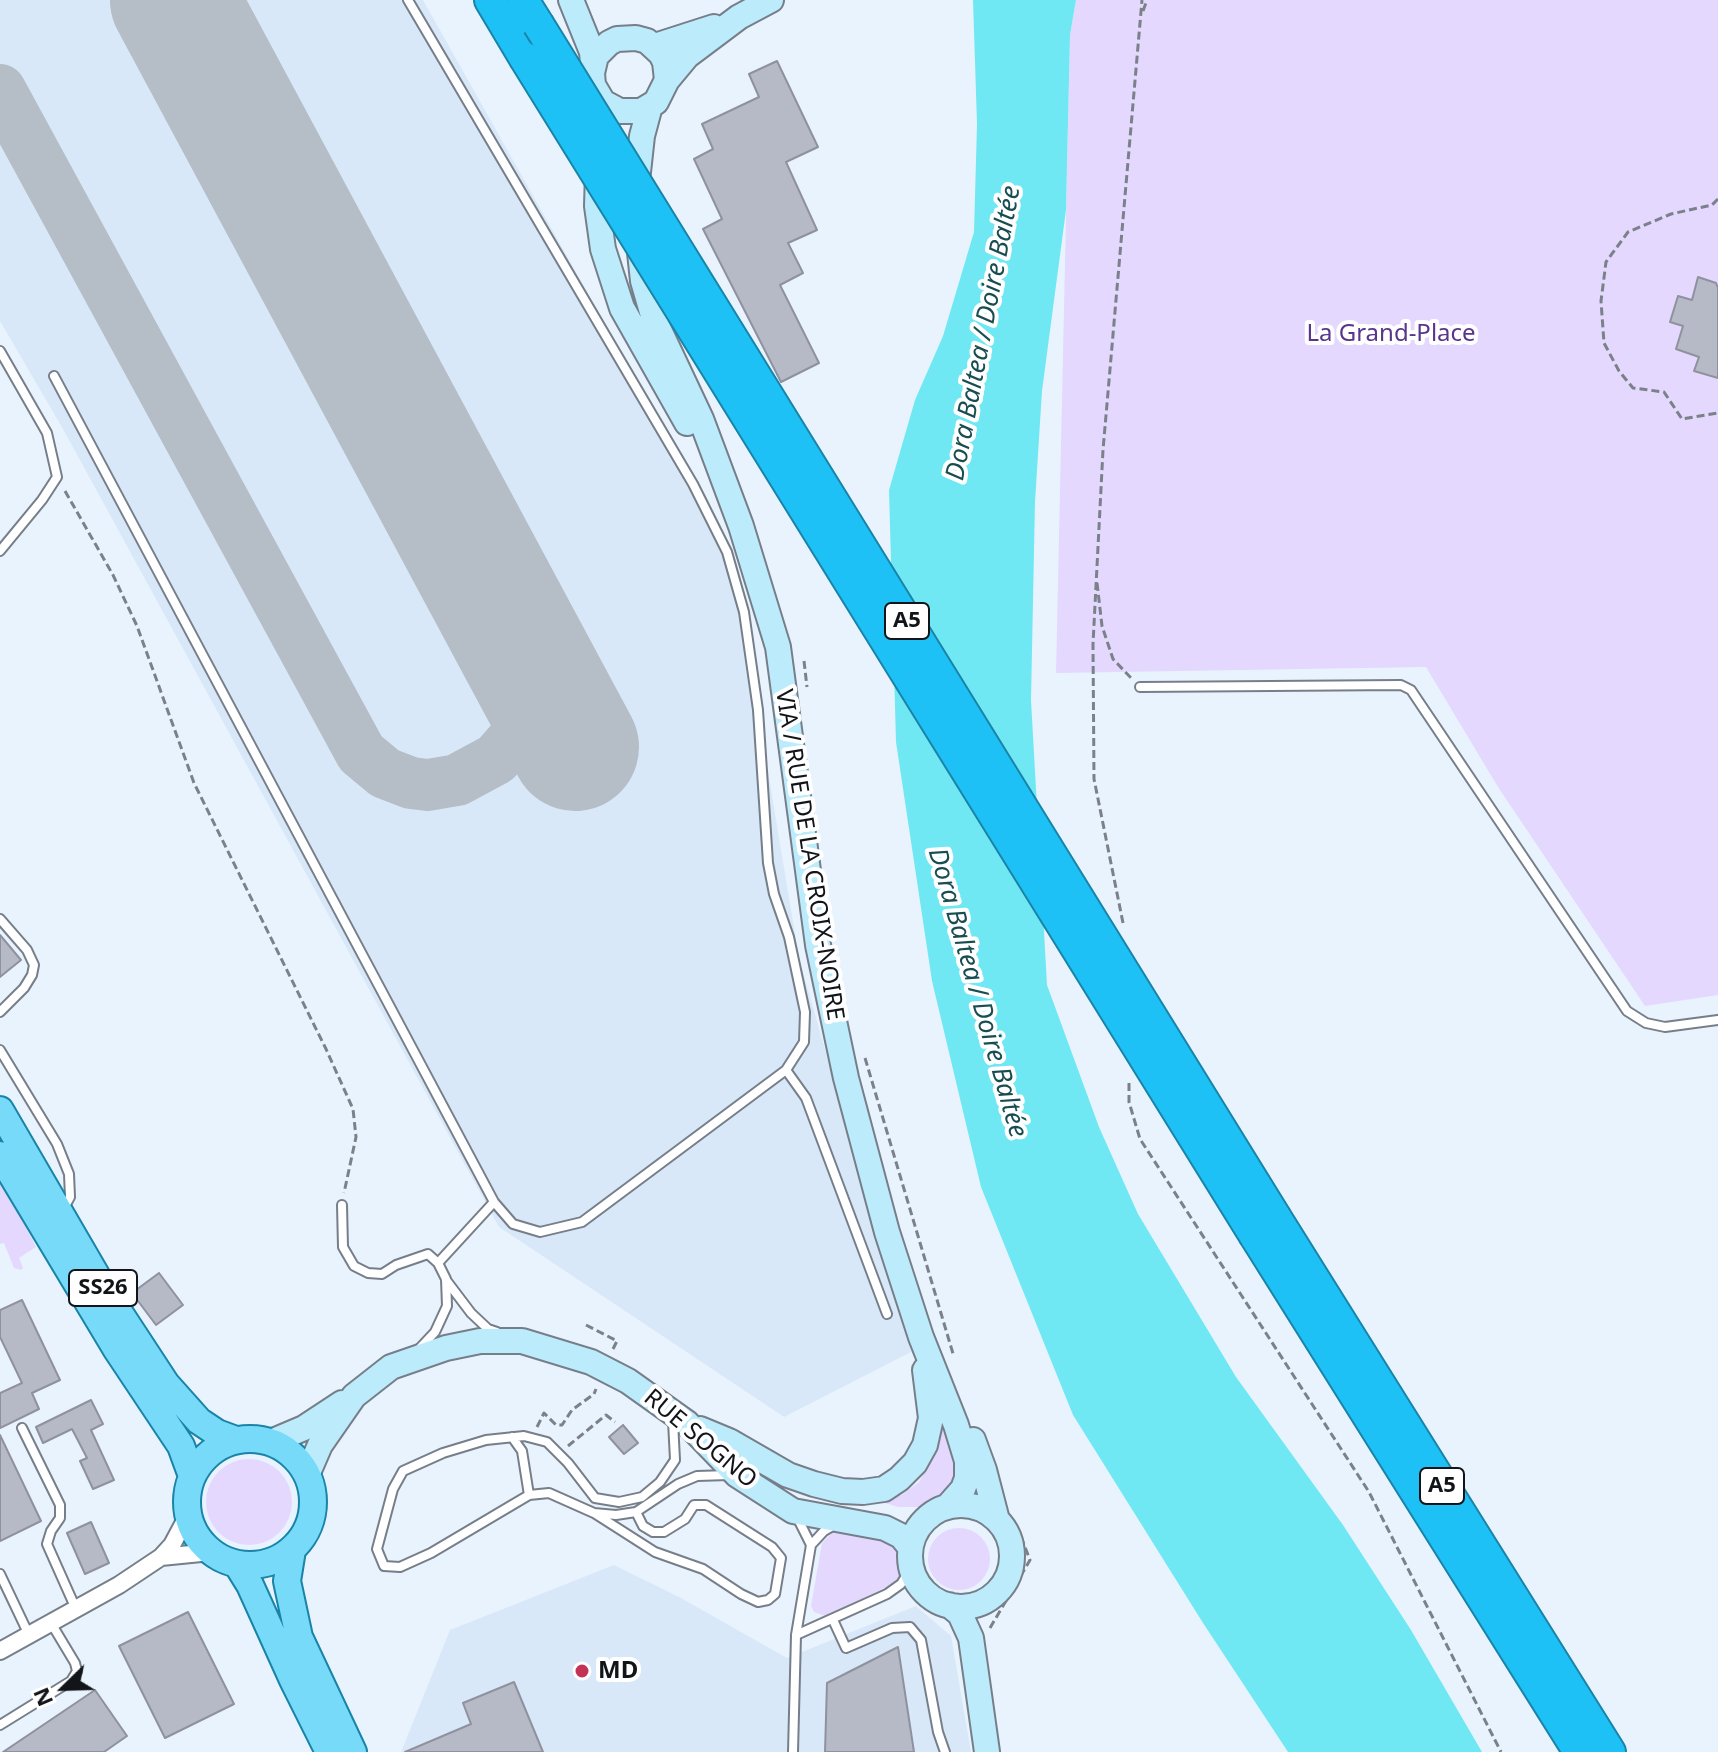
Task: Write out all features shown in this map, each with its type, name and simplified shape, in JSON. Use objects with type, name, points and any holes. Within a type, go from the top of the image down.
[{"type":"highway","name":"A5","points":[[490,0],[1265,1227],[1610,1752]]},
{"type":"highway","name":"A5","points":[[531,12],[1579,1752]]},
{"type":"main road","name":"SS26","points":[[0,1110],[107,1294],[166,1384],[199,1421],[217,1433],[236,1440]]},
{"type":"main road","name":"SS26","points":[[0,1155],[117,1350],[181,1446],[192,1476]]},
{"type":"main road","points":[[236,1440],[271,1442],[291,1454],[307,1475],[313,1492],[312,1518],[308,1529],[292,1550],[269,1563],[237,1564],[211,1552],[195,1533],[188,1515],[192,1476],[210,1453],[236,1440]]},
{"type":"main road","points":[[292,1550],[287,1581],[299,1637],[353,1752]]},
{"type":"main road","points":[[237,1564],[250,1585],[329,1752]]},
{"type":"street","points":[[571,0],[592,52],[593,85],[603,102],[629,113],[650,106],[661,96],[667,80],[687,56],[739,17],[771,0]]},
{"type":"street","points":[[579,0],[596,20],[628,37],[655,46],[665,62],[667,80]]},
{"type":"street","points":[[655,46],[739,17]]},
{"type":"street","points":[[593,64],[609,43],[628,37]]},
{"type":"street","name":"VIA / RUE DE LA CROIX-NOIRE","points":[[603,102],[597,206],[603,249],[622,308],[724,481]]},
{"type":"street","name":"VIA / RUE DE LA CROIX-NOIRE","points":[[650,106],[642,136],[636,187],[636,221],[643,281],[654,319],[701,419],[724,481],[778,647],[818,945],[862,1144],[921,1337],[967,1461],[967,1478],[963,1489],[941,1509]]},
{"type":"street","name":"VIA / RUE DE LA CROIX-NOIRE","points":[[902,1277],[1005,1519]]},
{"type":"street","points":[[688,1422],[729,1441],[788,1475],[814,1484],[842,1491],[884,1489],[915,1463],[925,1445],[931,1418],[921,1337]]},
{"type":"street","name":"RUE SOGNO","points":[[271,1442],[304,1428],[354,1396],[378,1375],[407,1361],[480,1341],[522,1341],[565,1353],[604,1369],[646,1393],[760,1475],[811,1499],[907,1516],[941,1509]]},
{"type":"street","name":"RUE SOGNO","points":[[307,1475],[320,1445],[354,1396]]},
{"type":"street","name":"RUE SOGNO","points":[[688,1422],[737,1475],[793,1511],[885,1528],[901,1536],[911,1558]]},
{"type":"street","points":[[975,1507],[1005,1519],[1011,1564],[998,1591],[985,1600],[961,1607],[929,1596],[915,1579],[911,1558],[918,1527],[941,1509],[975,1507]]},
{"type":"street","points":[[0,1651],[76,1610],[161,1557],[172,1545],[188,1515]]},
{"type":"street","points":[[161,1557],[211,1552]]},
{"type":"street","points":[[971,1638],[976,1613],[985,1600]]},
{"type":"street","points":[[949,1605],[960,1614],[971,1638],[987,1752]]},
{"type":"lane","points":[[54,376],[494,1202],[513,1224],[540,1232],[582,1222],[786,1070],[804,1042],[805,1012],[789,937],[774,894],[768,863],[758,710],[744,612],[727,552],[693,484],[408,0]]},
{"type":"lane","points":[[0,351],[47,433],[57,477],[0,551]]},
{"type":"lane","points":[[1140,687],[1401,685],[1411,690],[1627,1011],[1646,1023],[1665,1027],[1718,1020]]},
{"type":"lane","points":[[0,919],[27,950],[34,965],[24,988],[0,1012]]},
{"type":"lane","points":[[0,1050],[57,1144],[69,1174],[70,1197],[60,1214]]},
{"type":"lane","points":[[786,1070],[806,1098],[887,1314]]},
{"type":"lane","points":[[438,1263],[494,1202]]},
{"type":"lane","points":[[342,1205],[343,1247],[354,1266],[368,1273],[382,1274],[396,1265],[428,1254],[438,1263],[471,1313],[488,1329],[522,1341]]},
{"type":"lane","points":[[407,1361],[435,1332],[442,1320],[447,1306],[446,1279]]},
{"type":"lane","points":[[636,1512],[643,1526],[653,1532],[664,1532],[685,1519],[694,1505],[706,1505],[772,1547],[781,1558],[775,1594],[768,1600],[758,1602],[703,1569],[655,1552],[594,1513],[549,1493],[529,1495],[431,1553],[400,1567],[384,1566],[377,1549],[393,1489],[403,1471],[443,1453],[471,1444],[512,1437],[547,1442],[595,1498],[619,1502],[642,1497],[660,1482],[675,1460],[676,1439],[688,1422]]},
{"type":"lane","points":[[22,1428],[60,1505],[60,1518],[47,1544],[76,1610]]},
{"type":"lane","points":[[512,1437],[522,1451],[529,1495]]},
{"type":"lane","points":[[594,1513],[616,1515],[636,1512],[678,1484],[697,1476],[737,1475]]},
{"type":"lane","points":[[792,1752],[796,1635],[811,1545],[793,1511]]},
{"type":"lane","points":[[811,1545],[824,1531],[842,1521]]},
{"type":"lane","points":[[796,1635],[833,1620],[901,1584],[911,1558]]},
{"type":"lane","points":[[0,1574],[29,1635]]},
{"type":"lane","points":[[833,1620],[846,1648],[892,1628],[910,1627],[921,1640],[938,1732],[945,1752]]},
{"type":"lane","points":[[0,1725],[71,1681],[77,1671],[51,1623]]},
{"type":"path","points":[[1124,933],[1094,779],[1095,573],[1103,450],[1145,0]]},
{"type":"path","points":[[1718,199],[1712,205],[1671,214],[1628,232],[1606,262],[1601,301],[1604,343],[1619,371],[1633,388],[1664,392],[1682,419],[1718,413]]},
{"type":"path","points":[[57,477],[113,575],[137,626],[194,783],[353,1109],[356,1137],[342,1205]]},
{"type":"path","points":[[1095,573],[1102,626],[1113,659],[1140,687]]},
{"type":"path","points":[[804,661],[808,692]]},
{"type":"path","points":[[862,1045],[956,1365]]},
{"type":"path","points":[[1129,1074],[1129,1102],[1140,1139],[1369,1492],[1501,1752]]},
{"type":"path","points":[[532,1438],[544,1413],[556,1425],[562,1425],[572,1410],[594,1394],[617,1341],[586,1325]]},
{"type":"path","points":[[559,1453],[606,1415],[615,1422]]},
{"type":"path","points":[[971,1638],[985,1637],[1030,1560],[1005,1519]]},
{"type":"shaded area","points":[[0,0],[423,0],[731,548],[799,958],[911,1352],[784,1417],[499,1227],[63,429],[0,321]]},
{"type":"shaded area","points":[[614,1565],[681,1598],[787,1658],[916,1606],[951,1636],[971,1752],[401,1752],[450,1630]]},
{"type":"green space","name":"La Grand-Place","points":[[1076,0],[1718,0],[1718,995],[1645,1006],[1498,787],[1426,667],[1056,673],[1070,35]]},
{"type":"green space","points":[[0,1178],[36,1247],[19,1258],[21,1270],[14,1268],[4,1243],[0,1244]]},
{"type":"green space","points":[[941,1418],[959,1470],[954,1490],[939,1502],[919,1507],[898,1507],[875,1500],[902,1495],[919,1482],[930,1462]]},
{"type":"green space","points":[[249,1459],[266,1462],[280,1471],[289,1485],[292,1502],[289,1519],[280,1533],[266,1542],[249,1545],[232,1542],[218,1533],[209,1519],[206,1502],[209,1485],[218,1471],[232,1462]]},
{"type":"green space","points":[[845,1528],[885,1537],[896,1550],[901,1563],[900,1574],[895,1583],[825,1616],[814,1612],[811,1606],[822,1543],[833,1532]]},
{"type":"green space","points":[[953,1528],[965,1528],[981,1537],[988,1547],[988,1571],[981,1581],[965,1590],[953,1590],[933,1576],[928,1565],[928,1553],[942,1533]]},
{"type":"water","name":"Dora Baltea / Doire Baltée","points":[[973,0],[1076,0],[1070,35],[1066,210],[1042,391],[1035,502],[1031,700],[1047,985],[1099,1127],[1138,1214],[1236,1377],[1343,1525],[1411,1630],[1482,1752],[1288,1752],[1073,1415],[981,1187],[932,981],[896,742],[889,490],[915,400],[943,336],[974,232],[977,124]]},
{"type":"building","points":[[777,61],[818,147],[786,162],[817,230],[788,243],[803,273],[780,285],[819,363],[781,382],[703,229],[722,219],[694,159],[713,149],[702,124],[759,97],[749,74]]},
{"type":"building","points":[[1698,277],[1716,283],[1718,288],[1718,378],[1694,371],[1699,357],[1676,349],[1683,326],[1670,322],[1678,296],[1692,300]]},
{"type":"building","points":[[0,935],[21,960],[0,977]]},
{"type":"building","points":[[159,1273],[183,1305],[156,1325],[132,1293]]},
{"type":"building","points":[[22,1300],[60,1380],[32,1393],[39,1409],[0,1428],[0,1393],[22,1383],[0,1337],[0,1310]]},
{"type":"building","points":[[91,1400],[103,1424],[91,1430],[114,1480],[93,1489],[80,1461],[87,1458],[72,1429],[43,1443],[36,1427]]},
{"type":"building","points":[[623,1425],[638,1443],[624,1454],[609,1437]]},
{"type":"building","points":[[0,1435],[41,1521],[0,1541]]},
{"type":"building","points":[[91,1522],[109,1563],[85,1574],[67,1533]]},
{"type":"building","points":[[188,1612],[234,1704],[165,1738],[119,1646]]},
{"type":"building","points":[[898,1647],[914,1752],[825,1752],[827,1683]]},
{"type":"building","points":[[514,1682],[543,1752],[405,1752],[471,1724],[463,1703]]},
{"type":"building","points":[[95,1690],[127,1736],[104,1752],[3,1752]]},
{"type":"taxiway","points":[[137,0],[216,79]]},
{"type":"taxiway","points":[[0,90],[361,753],[385,773],[411,783],[428,785],[457,780],[496,759],[516,736],[528,708],[529,677],[514,634]]},
{"type":"runway","points":[[174,0],[575,747]]},
{"type":"place","name":"MD","points":[[582,1671]]}]
